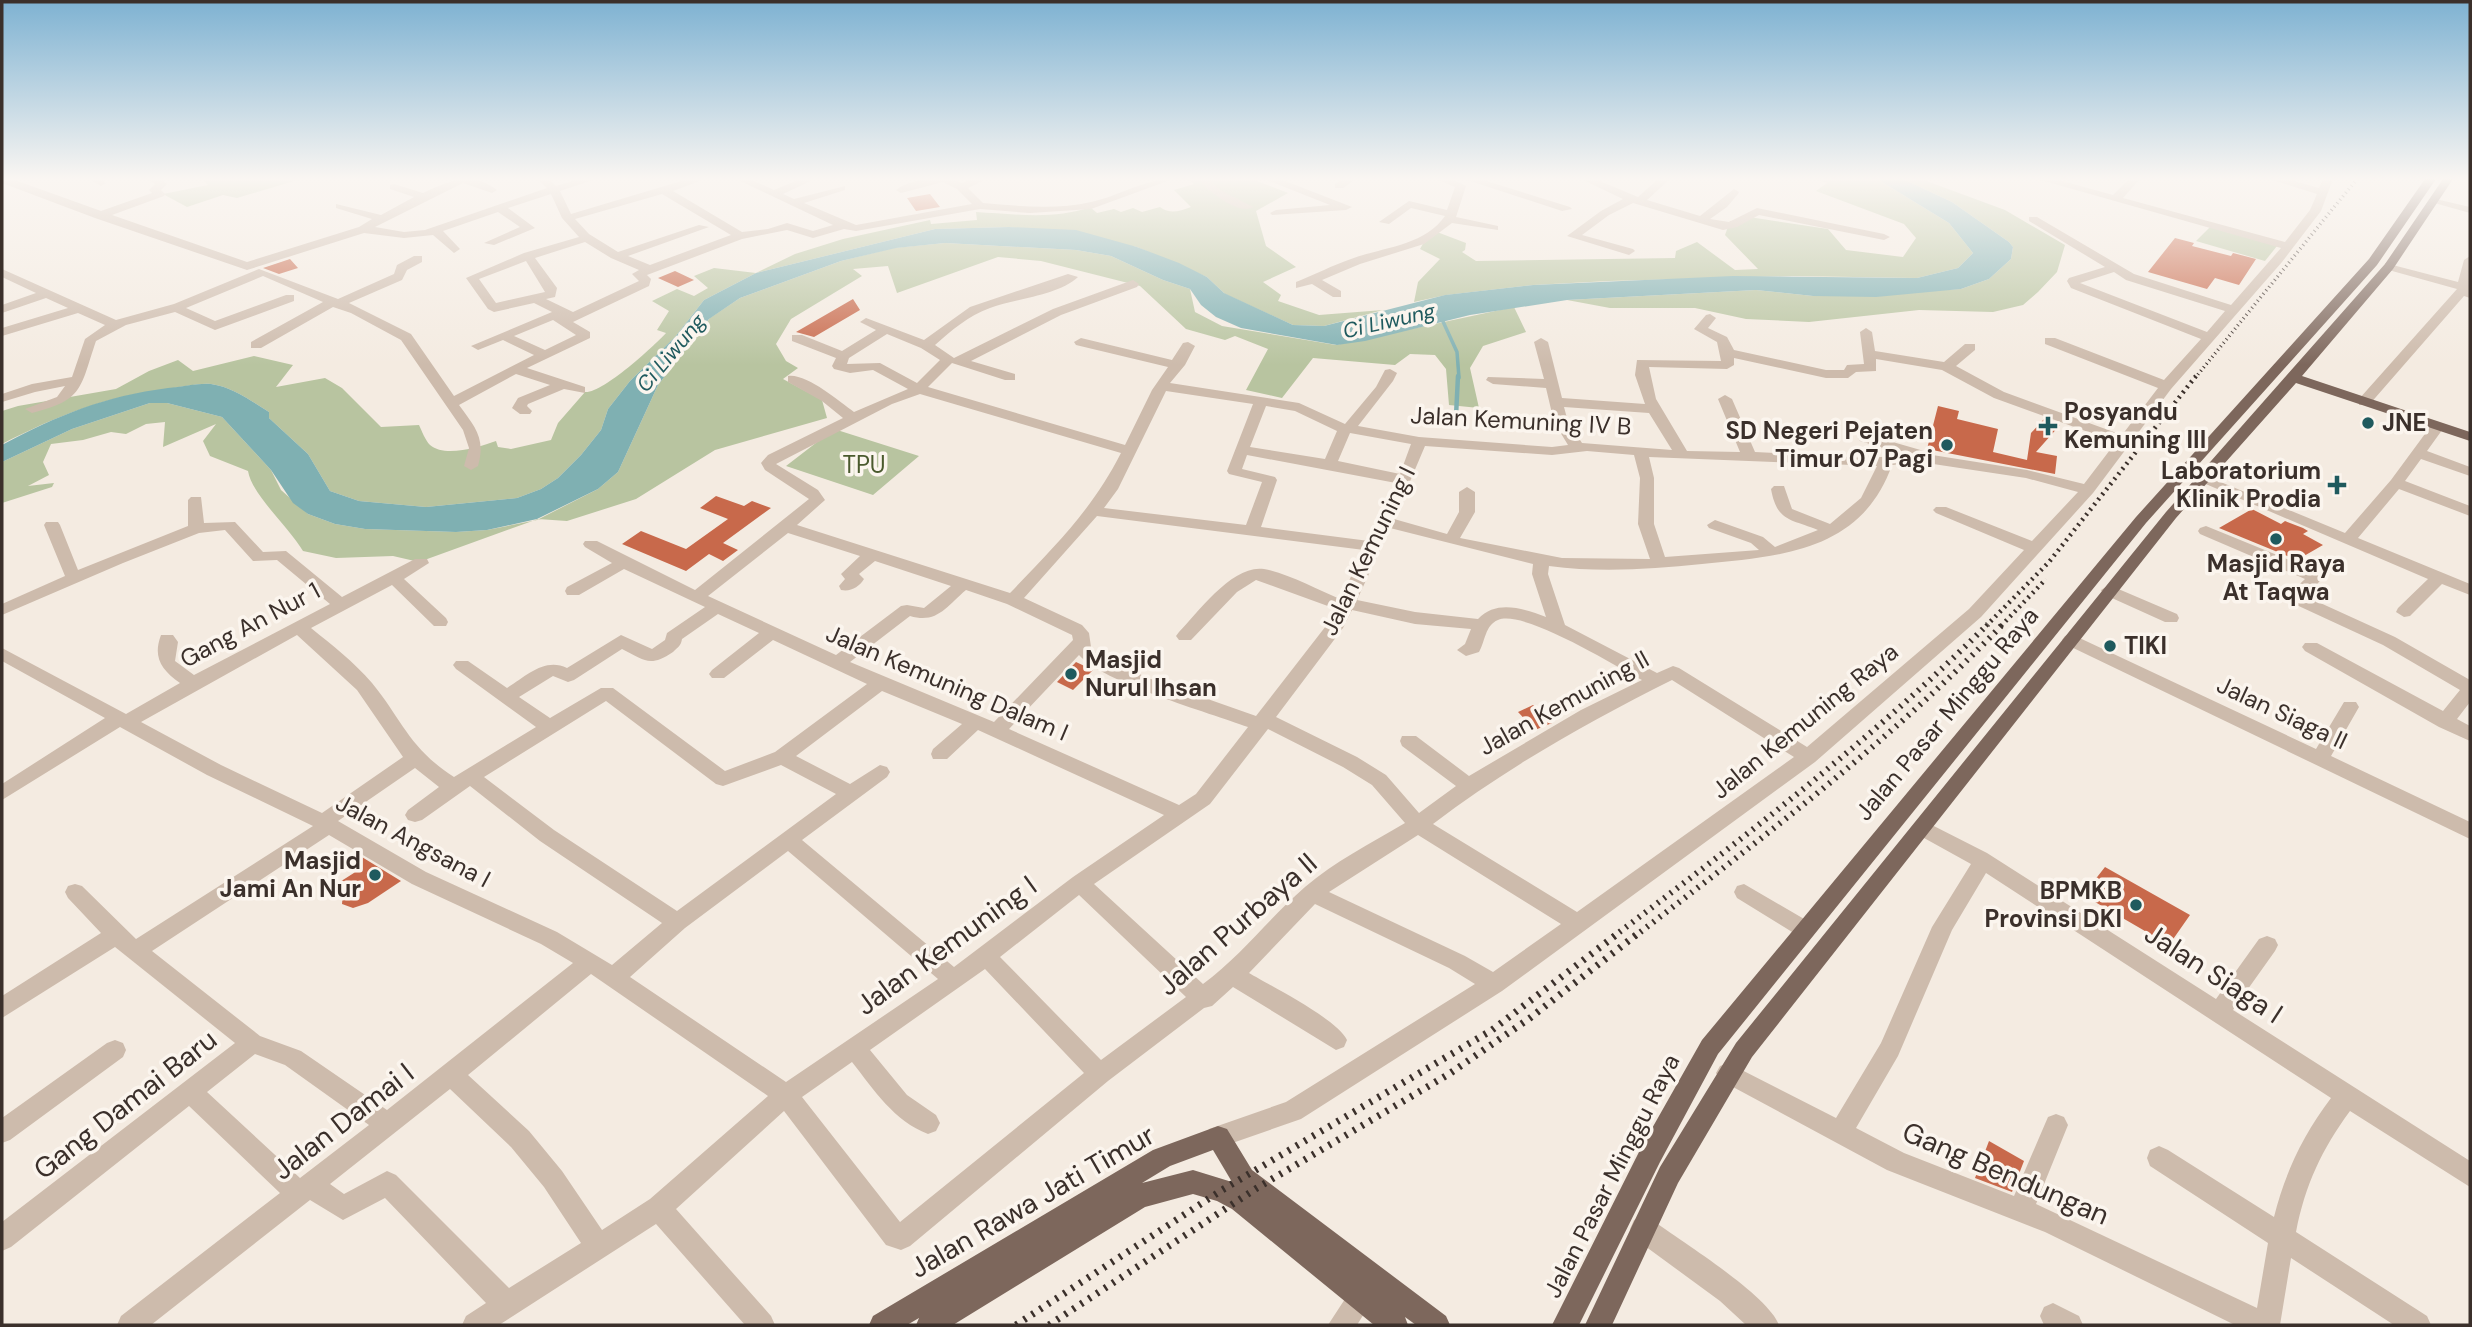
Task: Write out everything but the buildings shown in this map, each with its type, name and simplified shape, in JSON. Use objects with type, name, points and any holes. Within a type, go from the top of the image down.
[{"type":"main road","name":"Jalan Pasar Minggu Raya","points":[[1565,1325],[1703,1058],[1804,929],[2141,520],[2373,261],[2387,241]]},
{"type":"main road","name":"Jalan Pasar Minggu Raya","points":[[1598,1325],[1669,1175],[1744,1050],[1922,828],[2077,643],[2121,596],[2206,481],[2297,380],[2406,241]]},
{"type":"main road","points":[[2297,380],[2470,437]]},
{"type":"main road","name":"Jalan Rawa Jati Timur","points":[[882,1325],[1162,1158],[1218,1137],[1243,1178],[1368,1287],[1395,1325]]},
{"type":"main road","points":[[1140,1196],[1162,1158]]},
{"type":"main road","name":"Jalan Rawa Jati Timur","points":[[929,1325],[1140,1196],[1193,1182],[1222,1190],[1241,1200],[1368,1287],[1437,1325]]},
{"type":"street","points":[[170,241],[256,271],[297,295],[335,303],[365,314],[406,338],[440,384],[475,441],[471,466]]},
{"type":"street","points":[[32,409],[62,400],[77,380],[85,363],[89,340],[116,325],[187,304],[256,271],[333,241]]},
{"type":"street","points":[[446,241],[454,249]]},
{"type":"street","points":[[491,243],[496,241]]},
{"type":"street","points":[[528,256],[552,291],[535,299],[498,309],[492,306],[472,278],[528,256],[577,241]]},
{"type":"street","points":[[591,241],[617,257],[648,269]]},
{"type":"street","points":[[617,257],[663,241]]},
{"type":"street","points":[[478,345],[564,316],[645,283],[645,279],[637,275],[726,241]]},
{"type":"street","points":[[1300,285],[1356,261],[1421,241]]},
{"type":"street","points":[[1591,241],[1629,251]]},
{"type":"street","points":[[2070,241],[2140,281],[2233,310]]},
{"type":"street","points":[[2270,241],[2288,246]]},
{"type":"street","name":"Jalan Kemuning Raya","points":[[1218,1137],[1293,1111],[1494,984],[1808,757],[1975,613],[2088,490],[2166,386],[2292,241]]},
{"type":"street","points":[[256,345],[335,303],[398,277],[401,268],[418,259]]},
{"type":"street","points":[[2360,400],[2465,290],[2470,260]]},
{"type":"street","points":[[2389,266],[2465,290]]},
{"type":"street","points":[[2116,268],[2073,281],[2075,285],[2208,337]]},
{"type":"street","points":[[2,273],[116,325]]},
{"type":"street","points":[[926,345],[964,315],[1052,287],[1072,277]]},
{"type":"street","points":[[1314,280],[1337,294]]},
{"type":"street","points":[[696,597],[808,509],[817,497],[768,463],[783,452],[919,389],[954,360],[1058,312],[1133,284]]},
{"type":"street","points":[[2,309],[48,293]]},
{"type":"street","points":[[180,310],[215,326],[297,295]]},
{"type":"street","points":[[450,404],[585,335],[564,316],[535,299]]},
{"type":"street","points":[[2,332],[80,308]]},
{"type":"street","points":[[1682,455],[1662,419],[1652,409],[1642,363],[1727,366],[1727,343],[1700,330],[1710,318]]},
{"type":"street","points":[[866,322],[926,345],[954,360],[1010,377]]},
{"type":"street","points":[[885,330],[843,356],[838,364],[845,368],[880,368],[919,389],[1130,451]]},
{"type":"street","points":[[1728,353],[1826,374],[1843,375],[1848,374],[1852,368],[1871,368],[1867,332]]},
{"type":"street","points":[[504,336],[546,355]]},
{"type":"street","points":[[797,338],[843,356]]},
{"type":"street","points":[[2050,341],[2166,386]]},
{"type":"street","points":[[1081,342],[1178,365]]},
{"type":"street","points":[[1541,342],[1561,422],[1578,449]]},
{"type":"street","points":[[1013,600],[1094,511],[1110,489],[1162,386],[1188,346]]},
{"type":"street","points":[[1947,367],[1970,347]]},
{"type":"street","points":[[1871,354],[1919,360],[1947,367],[1990,391],[2124,440]]},
{"type":"street","points":[[514,369],[580,390]]},
{"type":"street","points":[[1331,464],[1347,429],[1367,404],[1386,388],[1390,373]]},
{"type":"street","points":[[793,379],[827,398],[852,418]]},
{"type":"street","points":[[2,398],[32,388],[77,380]]},
{"type":"street","points":[[1493,380],[1552,384]]},
{"type":"street","points":[[525,411],[519,408],[523,401],[562,385]]},
{"type":"street","name":"Jalan Kemuning IV B","points":[[1162,386],[1298,407],[1325,422],[1347,429],[1419,441],[1552,451],[1587,447],[1682,455],[1886,462],[1907,458],[1932,459]]},
{"type":"street","points":[[1724,399],[1750,457]]},
{"type":"street","points":[[1252,529],[1270,480],[1234,471],[1261,400]]},
{"type":"street","points":[[1556,402],[1652,409]]},
{"type":"street","points":[[2349,538],[2396,483],[2438,426]]},
{"type":"street","points":[[1865,438],[1920,446],[1932,459],[2027,474],[2088,490]]},
{"type":"street","name":"Jalan Kemuning I","points":[[475,1325],[659,1208],[786,1096],[954,979],[1080,883],[1203,799],[1320,648],[1346,605],[1405,480],[1419,441]]},
{"type":"street","points":[[1243,450],[1331,464],[1405,480]]},
{"type":"street","points":[[1640,450],[1647,478],[1646,524],[1660,565]]},
{"type":"street","points":[[2418,453],[2470,472]]},
{"type":"street","points":[[1386,522],[1541,560],[1592,565],[1660,565],[1772,552],[1789,548],[1831,530],[1866,505],[1877,488],[1886,462]]},
{"type":"street","points":[[2206,481],[2470,590]]},
{"type":"street","points":[[2396,483],[2470,511]]},
{"type":"street","points":[[1779,489],[1782,507],[1787,512],[1831,530]]},
{"type":"street","points":[[1451,540],[1467,512],[1467,492]]},
{"type":"street","points":[[196,500],[196,529]]},
{"type":"street","points":[[1941,510],[2034,548]]},
{"type":"street","points":[[1094,511],[1373,546]]},
{"type":"street","points":[[52,525],[74,578]]},
{"type":"street","points":[[2,611],[74,578],[196,529],[229,525],[260,557],[280,555],[340,604]]},
{"type":"street","points":[[1715,525],[1755,539],[1772,552]]},
{"type":"street","points":[[786,527],[1013,600],[1076,629],[1086,655],[1110,668],[1263,722],[1350,762],[1379,780],[1419,825],[1577,923]]},
{"type":"street","points":[[2206,531],[2312,575],[2314,579],[2295,596],[2297,600],[2389,641],[2470,688],[2445,722]]},
{"type":"street","name":"Jalan Kemuning Dalam I","points":[[591,544],[624,564],[880,683],[997,730],[1179,814]]},
{"type":"street","points":[[847,586],[856,579],[849,573],[872,555]]},
{"type":"street","points":[[1541,560],[1540,574],[1558,628]]},
{"type":"street","name":"Gang An Nur 1","points":[[2,793],[123,720],[421,563]]},
{"type":"street","points":[[573,591],[624,564]]},
{"type":"street","points":[[1185,636],[1245,576],[1252,574],[1262,574],[1346,605],[1415,618],[1482,625]]},
{"type":"street","points":[[396,575],[440,622]]},
{"type":"street","points":[[2404,612],[2440,577]]},
{"type":"street","points":[[837,663],[906,610],[928,614],[964,583]]},
{"type":"street","points":[[2121,596],[2171,618]]},
{"type":"street","points":[[507,696],[549,670],[554,669],[568,676],[621,641],[653,657],[674,642],[673,636],[718,606]]},
{"type":"street","points":[[1466,650],[1474,648],[1482,625],[1493,615],[1515,612],[1558,628],[1656,680]]},
{"type":"street","points":[[298,627],[321,645],[371,695],[397,740],[447,783],[464,781],[563,850],[678,922]]},
{"type":"street","points":[[718,674],[772,632]]},
{"type":"street","points":[[167,639],[169,642],[163,654],[165,662],[193,683]]},
{"type":"street","points":[[997,730],[1081,642]]},
{"type":"street","name":"Jalan Siaga II","points":[[2077,643],[2470,831]]},
{"type":"street","points":[[2311,647],[2470,734]]},
{"type":"street","name":"Jalan Angsana I","points":[[2,654],[214,770],[326,824],[419,878],[550,938],[735,1058],[786,1096]]},
{"type":"street","points":[[462,665],[549,727]]},
{"type":"street","name":"Jalan Kemuning II","points":[[1419,825],[1469,786],[1587,715],[1670,672],[1676,672],[1808,757]]},
{"type":"street","points":[[415,816],[464,781],[608,692],[723,779],[782,757],[880,683]]},
{"type":"street","points":[[2320,758],[2350,707]]},
{"type":"street","points":[[940,754],[976,721]]},
{"type":"street","points":[[1409,741],[1469,786]]},
{"type":"street","points":[[782,757],[851,793]]},
{"type":"street","points":[[136,950],[326,824],[415,758]]},
{"type":"street","points":[[613,978],[678,922],[880,772]]},
{"type":"street","name":"Jalan Purbaya II","points":[[786,1096],[895,1236],[901,1237],[1100,1074],[1204,999],[1236,972],[1312,893],[1362,858],[1419,825]]},
{"type":"street","name":"Jalan Siaga I","points":[[1922,828],[1981,860],[2470,1175]]},
{"type":"street","points":[[788,840],[954,979]]},
{"type":"street","points":[[1830,1129],[1890,1049],[1943,927],[1981,860]]},
{"type":"street","points":[[1080,883],[1204,999]]},
{"type":"street","points":[[75,891],[116,935],[252,1043],[293,1058],[387,1124]]},
{"type":"street","points":[[1744,892],[1804,929]]},
{"type":"street","points":[[1312,893],[1457,962],[1494,984]]},
{"type":"street","points":[[2,1008],[116,935]]},
{"type":"street","points":[[2219,1012],[2267,946]]},
{"type":"street","points":[[985,956],[1100,1074]]},
{"type":"street","name":"Jalan Damai I","points":[[130,1325],[451,1075],[590,962]]},
{"type":"street","points":[[1236,972],[1241,980],[1298,1013],[1336,1040]]},
{"type":"street","name":"Gang Damai Baru","points":[[2,1238],[252,1043]]},
{"type":"street","points":[[854,1047],[899,1103],[928,1123]]},
{"type":"street","points":[[2,1132],[115,1050]]},
{"type":"street","name":"Gang Bendungan","points":[[1728,1073],[1896,1162],[2021,1209],[2265,1325]]},
{"type":"street","points":[[451,1075],[520,1139],[553,1178],[598,1247]]},
{"type":"street","points":[[190,1092],[304,1189],[343,1208],[387,1183],[506,1304]]},
{"type":"street","points":[[2265,1325],[2294,1190],[2322,1128],[2348,1094]]},
{"type":"street","points":[[2021,1209],[2056,1125]]},
{"type":"street","points":[[2159,1158],[2418,1325]]},
{"type":"street","points":[[659,1208],[762,1325]]},
{"type":"street","points":[[1643,1229],[1734,1296],[1766,1325]]},
{"type":"street","points":[[1341,1325],[1368,1287]]},
{"type":"green space","points":[[837,241],[886,241],[756,273],[795,254]]},
{"type":"green space","points":[[1098,241],[1265,241],[1266,246],[1296,267],[1263,282],[1281,295],[1278,301],[1319,315],[1383,310],[1324,326],[1293,325],[1225,294],[1207,277],[1137,247]]},
{"type":"green space","points":[[1425,241],[1466,243],[1462,252],[1476,261],[1675,258],[1676,251],[1697,242],[1735,270],[1758,269],[1731,241],[1838,241],[1846,250],[1903,257],[1914,241],[1963,241],[1973,253],[1958,268],[1917,278],[1792,276],[1609,281],[1533,285],[1446,295],[1414,302],[1418,282],[1440,259],[1420,249]]},
{"type":"green space","points":[[2058,241],[2065,245],[2057,272],[2038,292],[2023,305],[1993,312],[1919,310],[1809,322],[1746,319],[1695,308],[1610,308],[1567,300],[1756,290],[1813,296],[1961,289],[1989,279],[2011,259],[2013,247],[2009,242]]},
{"type":"green space","points":[[2196,241],[2259,241],[2277,246],[2265,261]]},
{"type":"green space","points":[[945,243],[1076,250],[1111,256],[1163,280],[1190,289],[1195,312],[1222,326],[1336,345],[1514,307],[1526,332],[1483,346],[1470,368],[1479,408],[1449,405],[1446,369],[1435,355],[1410,354],[1395,365],[1313,358],[1282,398],[1246,390],[1268,349],[1235,336],[1225,340],[1186,329],[1140,286],[1041,261],[998,257],[897,293],[888,266],[853,269],[862,276],[791,319],[776,344],[786,361],[798,368],[783,379],[822,400],[827,418],[715,450],[636,499],[567,521],[539,519],[598,489],[618,472],[658,385],[710,318],[740,298],[841,261],[893,248]]},
{"type":"green space","points":[[714,268],[756,273],[704,300],[675,337],[630,381],[608,409],[601,430],[581,455],[558,478],[541,489],[517,498],[426,507],[359,501],[330,491],[308,454],[269,418],[269,412],[234,391],[211,384],[146,392],[103,402],[62,416],[2,444],[2,411],[116,389],[149,371],[178,360],[193,371],[254,356],[293,365],[276,387],[325,378],[342,388],[381,427],[419,425],[428,443],[436,449],[462,450],[496,441],[498,447],[511,449],[551,440],[558,423],[585,392],[593,391],[615,378],[666,333],[657,330],[669,311],[652,301],[677,289],[694,296],[708,288],[694,276]]},
{"type":"green space","points":[[150,403],[167,403],[222,417],[271,470],[281,490],[308,514],[335,524],[365,529],[456,532],[487,530],[533,521],[419,562],[393,556],[336,558],[303,551],[256,490],[248,471],[210,456],[203,441],[216,424],[163,447],[165,422],[146,424],[126,434],[111,432],[83,440],[51,444],[43,462],[49,475],[28,486],[54,483],[52,487],[2,503],[2,462],[72,429]]},
{"type":"green space","name":"TPU","points":[[834,429],[919,456],[873,495],[786,466]]},
{"type":"water","name":"Ci Liwung","points":[[886,241],[1115,241],[1179,263],[1207,277],[1224,293],[1293,325],[1324,326],[1445,295],[1533,285],[1733,276],[1917,278],[1958,268],[1973,253],[1963,241],[2007,241],[2013,247],[2011,259],[1989,279],[1961,289],[1876,297],[1813,296],[1756,290],[1567,300],[1470,315],[1365,341],[1337,345],[1241,328],[1216,317],[1201,305],[1190,289],[1163,280],[1111,256],[1076,250],[945,243],[896,248],[841,261],[740,298],[709,319],[658,385],[618,472],[598,489],[537,519],[487,530],[456,532],[365,529],[335,524],[308,514],[293,503],[271,470],[222,417],[167,403],[150,403],[72,429],[2,462],[2,445],[82,408],[123,396],[211,384],[234,391],[269,412],[269,418],[308,454],[330,491],[359,501],[426,507],[517,498],[541,489],[558,478],[581,455],[601,430],[608,409],[630,381],[675,337],[704,300],[756,273]]},
{"type":"waterway","name":"Ci Liwung","points":[[1440,315],[1457,352],[1459,378]]},
{"type":"waterway","points":[[1456,416],[1458,376]]},
{"type":"railway","points":[[2195,378],[2307,241]]},
{"type":"railway","points":[[1987,624],[2049,562],[2196,376]]},
{"type":"railway","points":[[2001,626],[2046,579]]},
{"type":"railway","points":[[1613,937],[1853,748],[1987,624]]},
{"type":"railway","points":[[1634,937],[1825,787],[1916,708],[2001,626]]},
{"type":"railway","points":[[1016,1325],[1222,1190],[1492,1030],[1616,935]]},
{"type":"railway","points":[[1049,1325],[1257,1188],[1449,1074],[1530,1018],[1636,935]]},
{"type":"place","name":"JNE","points":[[2368,423]]},
{"type":"place","name":"Posyandu Kemuning III","points":[[2048,426]]},
{"type":"place","name":"SD Negeri Pejaten Timur 07 Pagi","points":[[1947,445]]},
{"type":"place","name":"Laboratorium Klinik Prodia","points":[[2337,485]]},
{"type":"place","name":"Masjid Raya At Taqwa","points":[[2276,539]]},
{"type":"place","name":"TIKI","points":[[2110,646]]},
{"type":"place","name":"Masjid Nurul Ihsan","points":[[1071,674]]},
{"type":"place","name":"Masjid Jami An Nur","points":[[375,875]]},
{"type":"place","name":"BPMKB Provinsi DKI","points":[[2136,905]]}]
